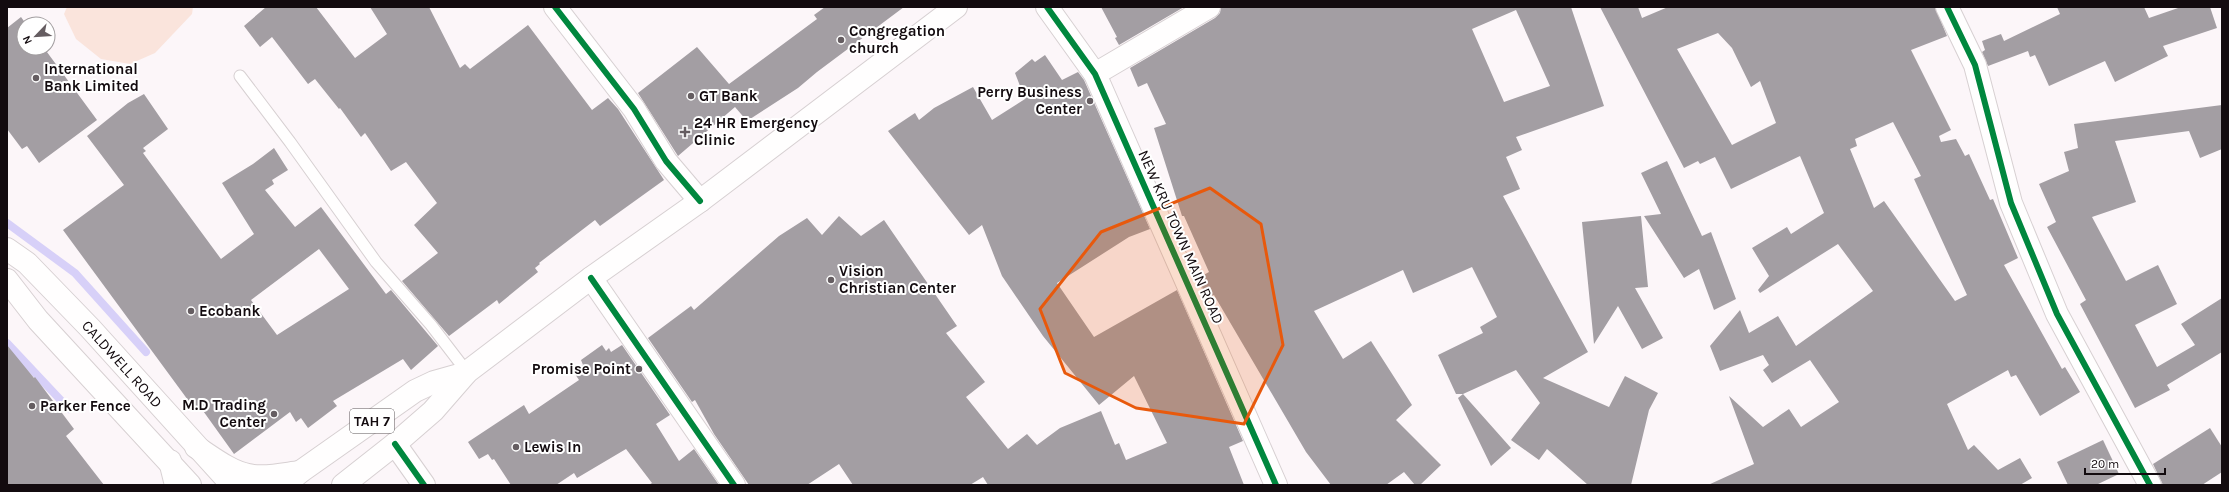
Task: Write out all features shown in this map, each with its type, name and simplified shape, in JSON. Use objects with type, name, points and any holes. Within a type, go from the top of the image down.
[{"type":"main road","points":[[555,7],[634,108],[666,161],[700,200]]},
{"type":"main road","name":"TAH 7","points":[[343,485],[395,444],[433,411],[467,372],[591,278],[700,200],[956,7]]},
{"type":"main road","name":"NEW KRU TOWN MAIN ROAD","points":[[1048,7],[1095,74],[1271,483]]},
{"type":"main road","points":[[1095,74],[1209,7]]},
{"type":"main road","points":[[1947,7],[1975,65],[2011,203],[2057,314],[2146,484]]},
{"type":"main road","name":"CALDWELL ROAD","points":[[7,249],[27,263],[90,328],[196,447],[232,485]]},
{"type":"main road","points":[[591,278],[734,485]]},
{"type":"main road","name":"CALDWELL ROAD","points":[[7,280],[38,320],[170,461],[190,485]]},
{"type":"main road","name":"TAH 7","points":[[292,478],[415,391],[434,382],[467,372]]},
{"type":"main road","points":[[395,444],[424,485]]},
{"type":"main road","points":[[196,447],[232,470],[248,476],[292,478]]},
{"type":"main road","points":[[170,461],[176,485]]},
{"type":"lane","points":[[240,76],[290,142],[376,262],[431,325],[467,372]]},
{"type":"highlighted area","points":[[1210,188],[1261,224],[1283,345],[1244,424],[1136,408],[1065,373],[1040,309],[1101,232]]},
{"type":"shaded area","points":[[67,7],[193,7],[192,14],[155,53],[130,64],[101,59],[76,39],[64,14]]},
{"type":"building","points":[[266,7],[316,7],[355,58],[387,34],[370,7],[429,7],[460,68],[465,64],[470,69],[528,25],[592,110],[608,98],[618,109],[664,180],[600,226],[595,220],[539,263],[540,264],[535,268],[538,272],[499,304],[497,300],[449,336],[402,281],[438,253],[414,225],[437,203],[406,162],[391,171],[365,133],[361,137],[340,108],[339,109],[315,79],[308,84],[272,37],[260,47],[244,26]]},
{"type":"building","points":[[825,7],[904,7],[798,88],[747,121],[735,107],[678,156],[638,93],[697,47],[729,84],[817,19],[814,15]]},
{"type":"building","points":[[1101,7],[1184,7],[1119,45],[1115,38],[1117,37]]},
{"type":"building","points":[[1221,7],[1571,7],[1604,106],[1516,137],[1522,150],[1506,157],[1520,189],[1503,196],[1588,352],[1543,378],[1609,407],[1625,376],[1658,393],[1649,410],[1631,485],[1588,485],[1547,449],[1539,460],[1511,440],[1540,403],[1516,370],[1463,394],[1456,394],[1438,355],[1483,333],[1480,327],[1497,317],[1472,267],[1413,293],[1403,270],[1314,311],[1343,359],[1371,341],[1412,405],[1396,420],[1441,465],[1420,485],[1415,485],[1404,472],[1386,485],[1331,485],[1306,452],[1214,295],[1207,298],[1198,278],[1209,272],[1184,216],[1182,216],[1154,128],[1166,124],[1147,83],[1138,87],[1130,68],[1215,18],[1220,13]],"holes":[[[1516,10],[1550,86],[1504,102],[1472,29]]]},
{"type":"building","points":[[1600,7],[1638,7],[1642,18],[1668,7],[1935,7],[1947,36],[1911,50],[1951,130],[1939,136],[1941,142],[1956,139],[1965,156],[1969,154],[1990,200],[1993,199],[2018,258],[2004,265],[2062,369],[2065,367],[2080,392],[2040,416],[2016,375],[2011,377],[2008,370],[1947,404],[1968,450],[1974,445],[1998,470],[2020,458],[2032,478],[2020,485],[1708,485],[1754,464],[1729,396],[1763,427],[1789,409],[1801,427],[1839,402],[1810,360],[1772,383],[1763,370],[1769,365],[1763,355],[1720,371],[1710,346],[1740,310],[1749,333],[1778,316],[1796,346],[1873,291],[1838,244],[1760,293],[1758,290],[1769,276],[1752,248],[1787,227],[1791,234],[1824,213],[1800,156],[1731,189],[1715,157],[1700,164],[1698,161],[1684,168]],"holes":[[[1718,33],[1732,48],[1751,87],[1760,81],[1776,123],[1732,145],[1677,49]],[[1893,122],[1921,176],[1914,179],[1967,295],[1955,301],[1884,201],[1874,208],[1850,149],[1857,146],[1855,139]]]},
{"type":"building","points":[[2057,7],[2144,7],[2149,18],[2181,7],[2210,7],[2217,28],[2163,46],[2168,56],[2115,82],[2105,61],[2049,86],[2035,55],[2030,57],[2028,51],[1988,66],[1982,52],[1985,50],[1982,41],[2001,34],[2004,41],[2060,14]]},
{"type":"building","name":"International Bank Limited","points":[[16,21],[16,56],[50,56],[97,120],[39,163],[27,146],[22,149],[7,129],[7,28]]},
{"type":"building","points":[[1045,55],[1062,80],[1078,72],[1084,80],[1150,229],[1129,237],[1057,283],[1094,337],[1177,290],[1243,441],[1229,447],[1244,485],[988,485],[983,477],[970,485],[853,485],[839,464],[807,485],[749,485],[714,434],[695,400],[692,402],[648,338],[691,306],[694,310],[779,236],[807,218],[822,235],[839,216],[861,236],[884,220],[957,326],[946,333],[985,382],[966,397],[1008,449],[1027,434],[1037,445],[1060,428],[1101,411],[1115,445],[1119,443],[1126,460],[1167,443],[1134,376],[1099,405],[1043,336],[1002,276],[982,225],[969,235],[888,131],[915,113],[919,120],[934,108],[973,87],[992,120],[1025,99],[1015,73],[1032,59],[1035,62]]},
{"type":"building","points":[[144,94],[168,129],[143,148],[146,151],[143,153],[221,259],[254,234],[222,183],[253,164],[274,148],[288,170],[272,180],[274,184],[265,190],[295,227],[321,207],[386,294],[391,290],[438,346],[411,370],[403,359],[333,401],[337,406],[308,428],[301,418],[296,422],[290,412],[234,454],[201,408],[196,411],[63,230],[124,185],[87,136],[128,103]],"holes":[[[319,249],[349,289],[277,335],[251,300]]]},
{"type":"building","points":[[2222,105],[2222,149],[2200,158],[2189,131],[2115,141],[2136,202],[2092,217],[2126,281],[2158,265],[2177,304],[2135,325],[2157,367],[2195,345],[2181,324],[2222,298],[2222,352],[2167,385],[2170,390],[2135,408],[2080,304],[2086,300],[2047,227],[2056,222],[2039,184],[2069,171],[2064,152],[2078,148],[2074,124]]},
{"type":"building","points":[[1667,161],[1702,236],[1711,232],[1736,299],[1714,310],[1699,269],[1684,278],[1644,216],[1661,214],[1641,173]]},
{"type":"building","points":[[1641,216],[1648,287],[1635,288],[1663,338],[1642,349],[1618,306],[1594,344],[1582,222]]},
{"type":"building","name":"Parker Fence","points":[[7,345],[34,378],[35,377],[74,429],[66,436],[104,485],[7,485]]},
{"type":"building","points":[[602,345],[606,351],[609,348],[611,352],[622,345],[670,415],[656,424],[679,461],[694,449],[719,485],[649,485],[652,483],[626,449],[577,478],[574,473],[556,485],[511,485],[494,459],[492,460],[488,454],[479,459],[468,442],[524,405],[529,414],[579,380],[573,371],[583,365],[581,360]]},
{"type":"building","points":[[1463,394],[1511,448],[1491,466],[1458,398]]},
{"type":"building","points":[[2210,428],[2222,447],[2222,472],[2202,485],[2163,485],[2153,464]]},
{"type":"building","points":[[2103,440],[2119,474],[2096,485],[2068,485],[2057,462]]},
{"type":"waterway","points":[[7,223],[75,273],[146,352]]},
{"type":"waterway","points":[[7,343],[69,409]]},
{"type":"cycle path","points":[[555,7],[634,109],[666,161],[700,201]]},
{"type":"cycle path","points":[[1047,7],[1095,74],[1276,485]]},
{"type":"cycle path","points":[[1947,7],[1975,65],[2011,203],[2057,314],[2150,485]]},
{"type":"cycle path","points":[[591,278],[734,485]]},
{"type":"cycle path","points":[[395,444],[424,485]]},
{"type":"place","name":"Congregation church","points":[[841,40]]},
{"type":"place","name":"International Bank Limited","points":[[36,78]]},
{"type":"place","name":"GT Bank","points":[[691,96]]},
{"type":"place","name":"Perry Business Center","points":[[1090,101]]},
{"type":"place","name":"24 HR Emergency Clinic","points":[[685,132]]},
{"type":"place","name":"Vision Christian Center","points":[[831,280]]},
{"type":"place","name":"Ecobank","points":[[191,311]]},
{"type":"place","name":"Promise Point","points":[[639,369]]},
{"type":"place","name":"Parker Fence","points":[[32,406]]},
{"type":"place","name":"M.D Trading Center","points":[[274,414]]},
{"type":"place","name":"Lewis In","points":[[516,447]]}]
